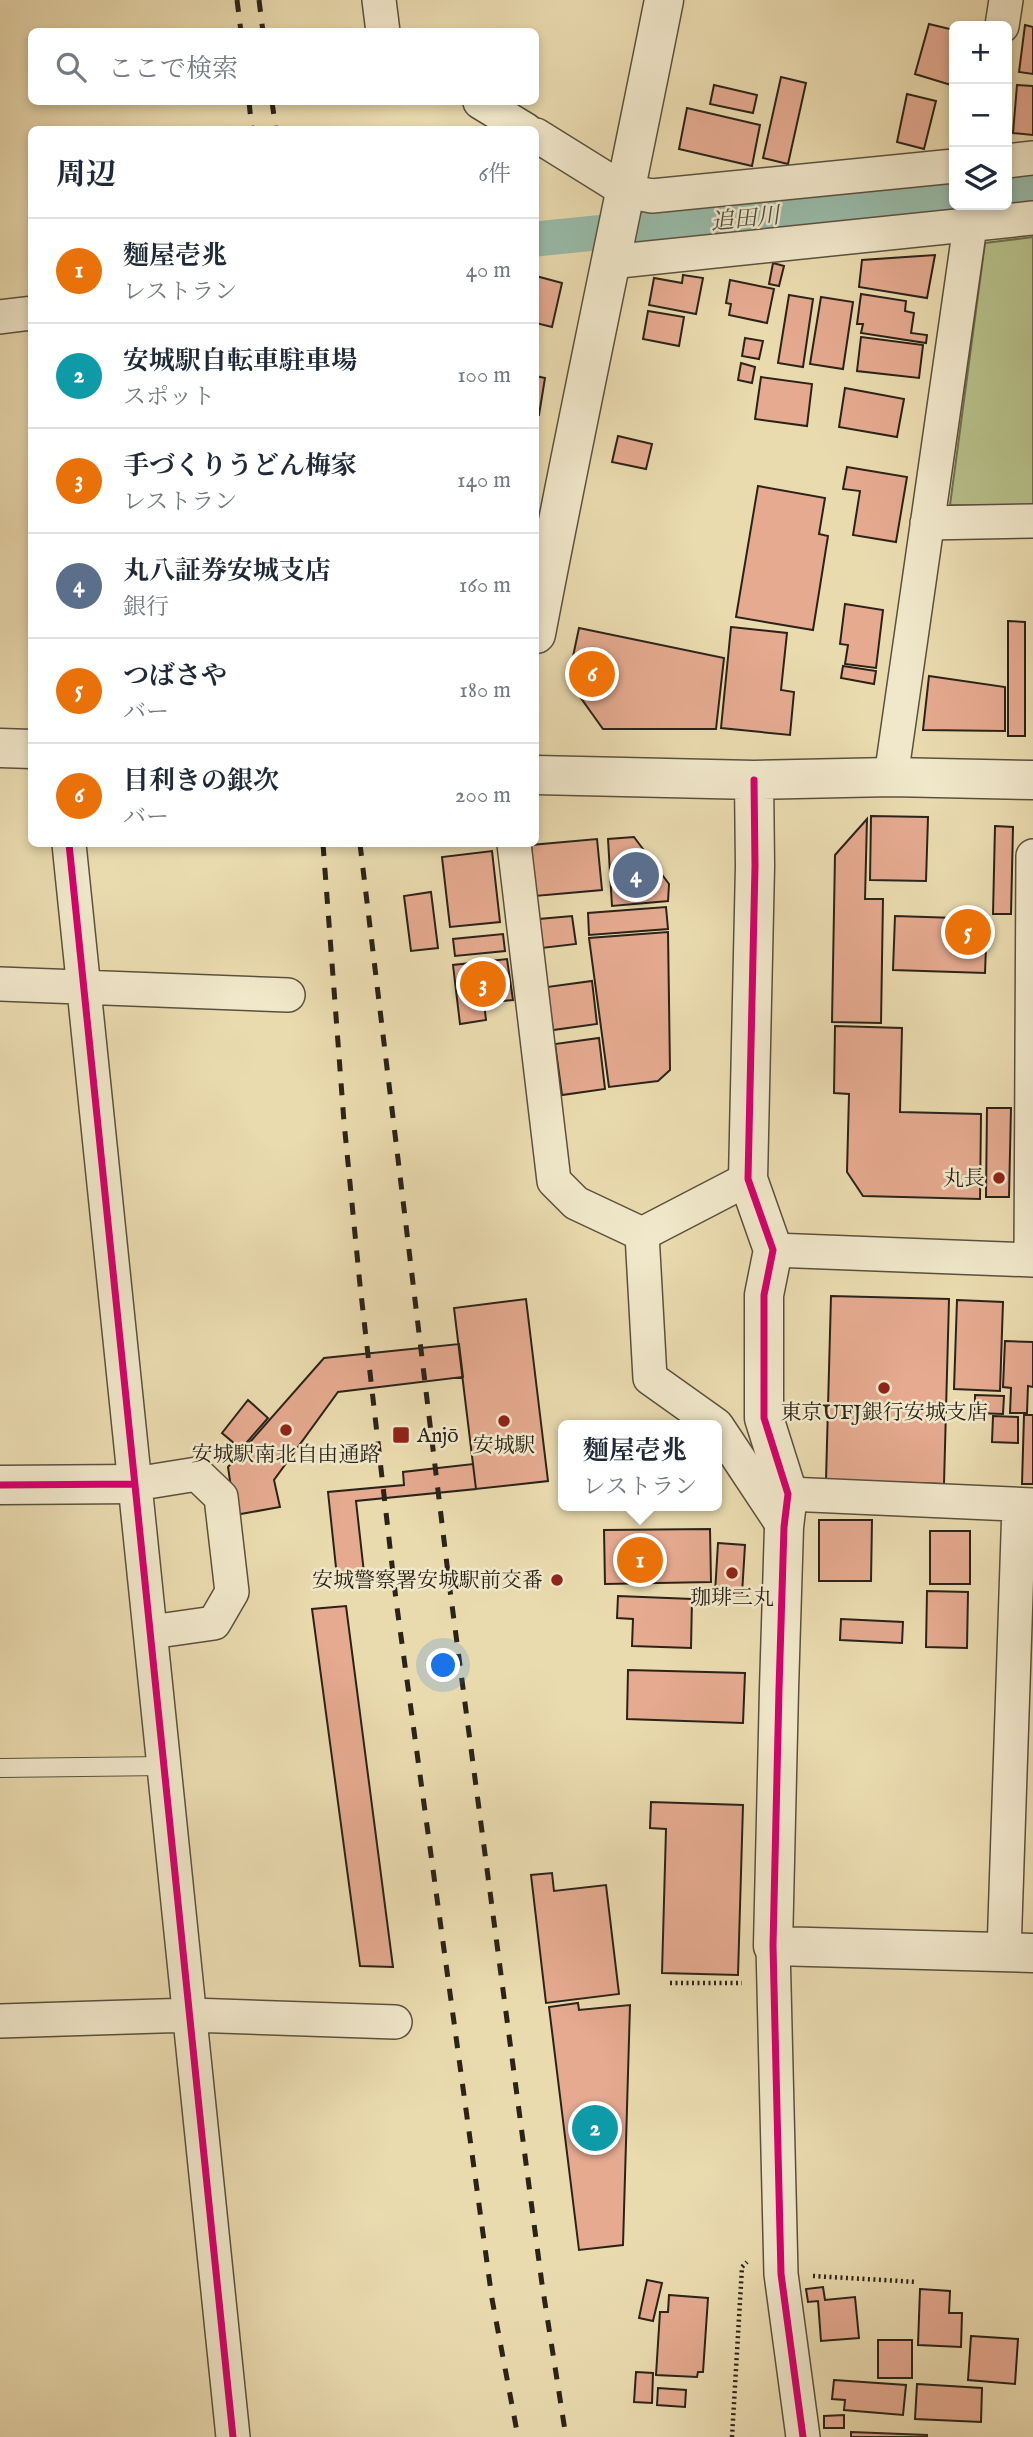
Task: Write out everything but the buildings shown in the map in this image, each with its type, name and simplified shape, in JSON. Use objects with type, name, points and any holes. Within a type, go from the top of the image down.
[{"type":"street","points":[[379,0],[382,28]]},
{"type":"street","points":[[539,619],[664,0]]},
{"type":"street","points":[[1003,21],[1006,0]]},
{"type":"street","points":[[485,105],[519,126]]},
{"type":"street","points":[[539,137],[626,191],[652,196],[949,166]]},
{"type":"street","points":[[1012,160],[1033,158]]},
{"type":"street","points":[[610,262],[971,214],[1033,218]]},
{"type":"street","points":[[891,777],[971,214]]},
{"type":"street","points":[[0,317],[28,314]]},
{"type":"street","points":[[927,523],[1033,521]]},
{"type":"street","points":[[0,748],[28,749]]},
{"type":"street","points":[[539,775],[754,780],[891,777],[1033,780]]},
{"type":"street","points":[[754,780],[755,880],[748,1179],[773,1250],[764,1294],[764,1418],[786,1511],[773,1946],[780,2274],[803,2437]]},
{"type":"street","points":[[69,847],[233,2437]]},
{"type":"street","points":[[514,847],[554,1181],[576,1203],[642,1234]]},
{"type":"street","points":[[773,1250],[1032,1260],[1033,856]]},
{"type":"street","points":[[0,984],[288,995]]},
{"type":"street","points":[[642,1234],[748,1179]]},
{"type":"street","points":[[642,1234],[650,1378],[708,1420]]},
{"type":"street","points":[[722,1433],[786,1511]]},
{"type":"street","points":[[0,1485],[135,1484],[197,1474],[221,1497],[232,1592],[214,1623],[151,1632]]},
{"type":"street","points":[[773,1946],[1019,1952],[1026,1505],[786,1511]]},
{"type":"street","points":[[0,2021],[191,2015],[396,2022]]},
{"type":"lane","points":[[0,1768],[165,1766]]},
{"type":"path","points":[[670,1983],[774,1984]]},
{"type":"path","points":[[732,2437],[742,2267],[780,2229]]},
{"type":"path","points":[[780,2274],[917,2282]]},
{"type":"green space","points":[[1033,237],[1033,506],[950,505],[985,243]]},
{"type":"waterway","name":"追田川","points":[[1012,191],[1033,189]]},
{"type":"waterway","name":"追田川","points":[[539,239],[949,198]]},
{"type":"railway","points":[[237,0],[240,28]]},
{"type":"railway","points":[[259,0],[262,28]]},
{"type":"railway","points":[[249,105],[252,126]]},
{"type":"railway","points":[[272,105],[275,126]]},
{"type":"railway","points":[[323,847],[344,1122],[396,1600],[492,2299],[518,2437]]},
{"type":"railway","points":[[360,847],[450,1590],[542,2284],[566,2437]]},
{"type":"cycle path","points":[[754,780],[755,866],[748,1179],[773,1250],[764,1295],[764,1418],[788,1494],[784,1527],[773,1946],[781,2274],[803,2437]]},
{"type":"cycle path","points":[[69,847],[233,2437]]},
{"type":"cycle path","points":[[0,1485],[135,1484]]},
{"type":"place","name":"目利きの銀次","points":[[592,674]]},
{"type":"place","name":"丸八証券安城支店","points":[[636,875]]},
{"type":"place","name":"つばさや","points":[[968,932]]},
{"type":"place","name":"手づくりうどん梅家","points":[[483,984]]},
{"type":"place","name":"丸長","points":[[999,1178]]},
{"type":"place","name":"東京UFJ銀行安城支店","points":[[884,1388]]},
{"type":"place","name":"安城駅","points":[[504,1421]]},
{"type":"place","name":"安城駅南北自由通路","points":[[286,1430]]},
{"type":"place","name":"Anjō","points":[[401,1435]]},
{"type":"place","name":"麵屋壱兆","points":[[640,1560]]},
{"type":"place","name":"珈琲三丸","points":[[732,1573]]},
{"type":"place","name":"安城警察署安城駅前交番","points":[[557,1580]]},
{"type":"place","name":"安城駅自転車駐車場","points":[[595,2128]]}]
